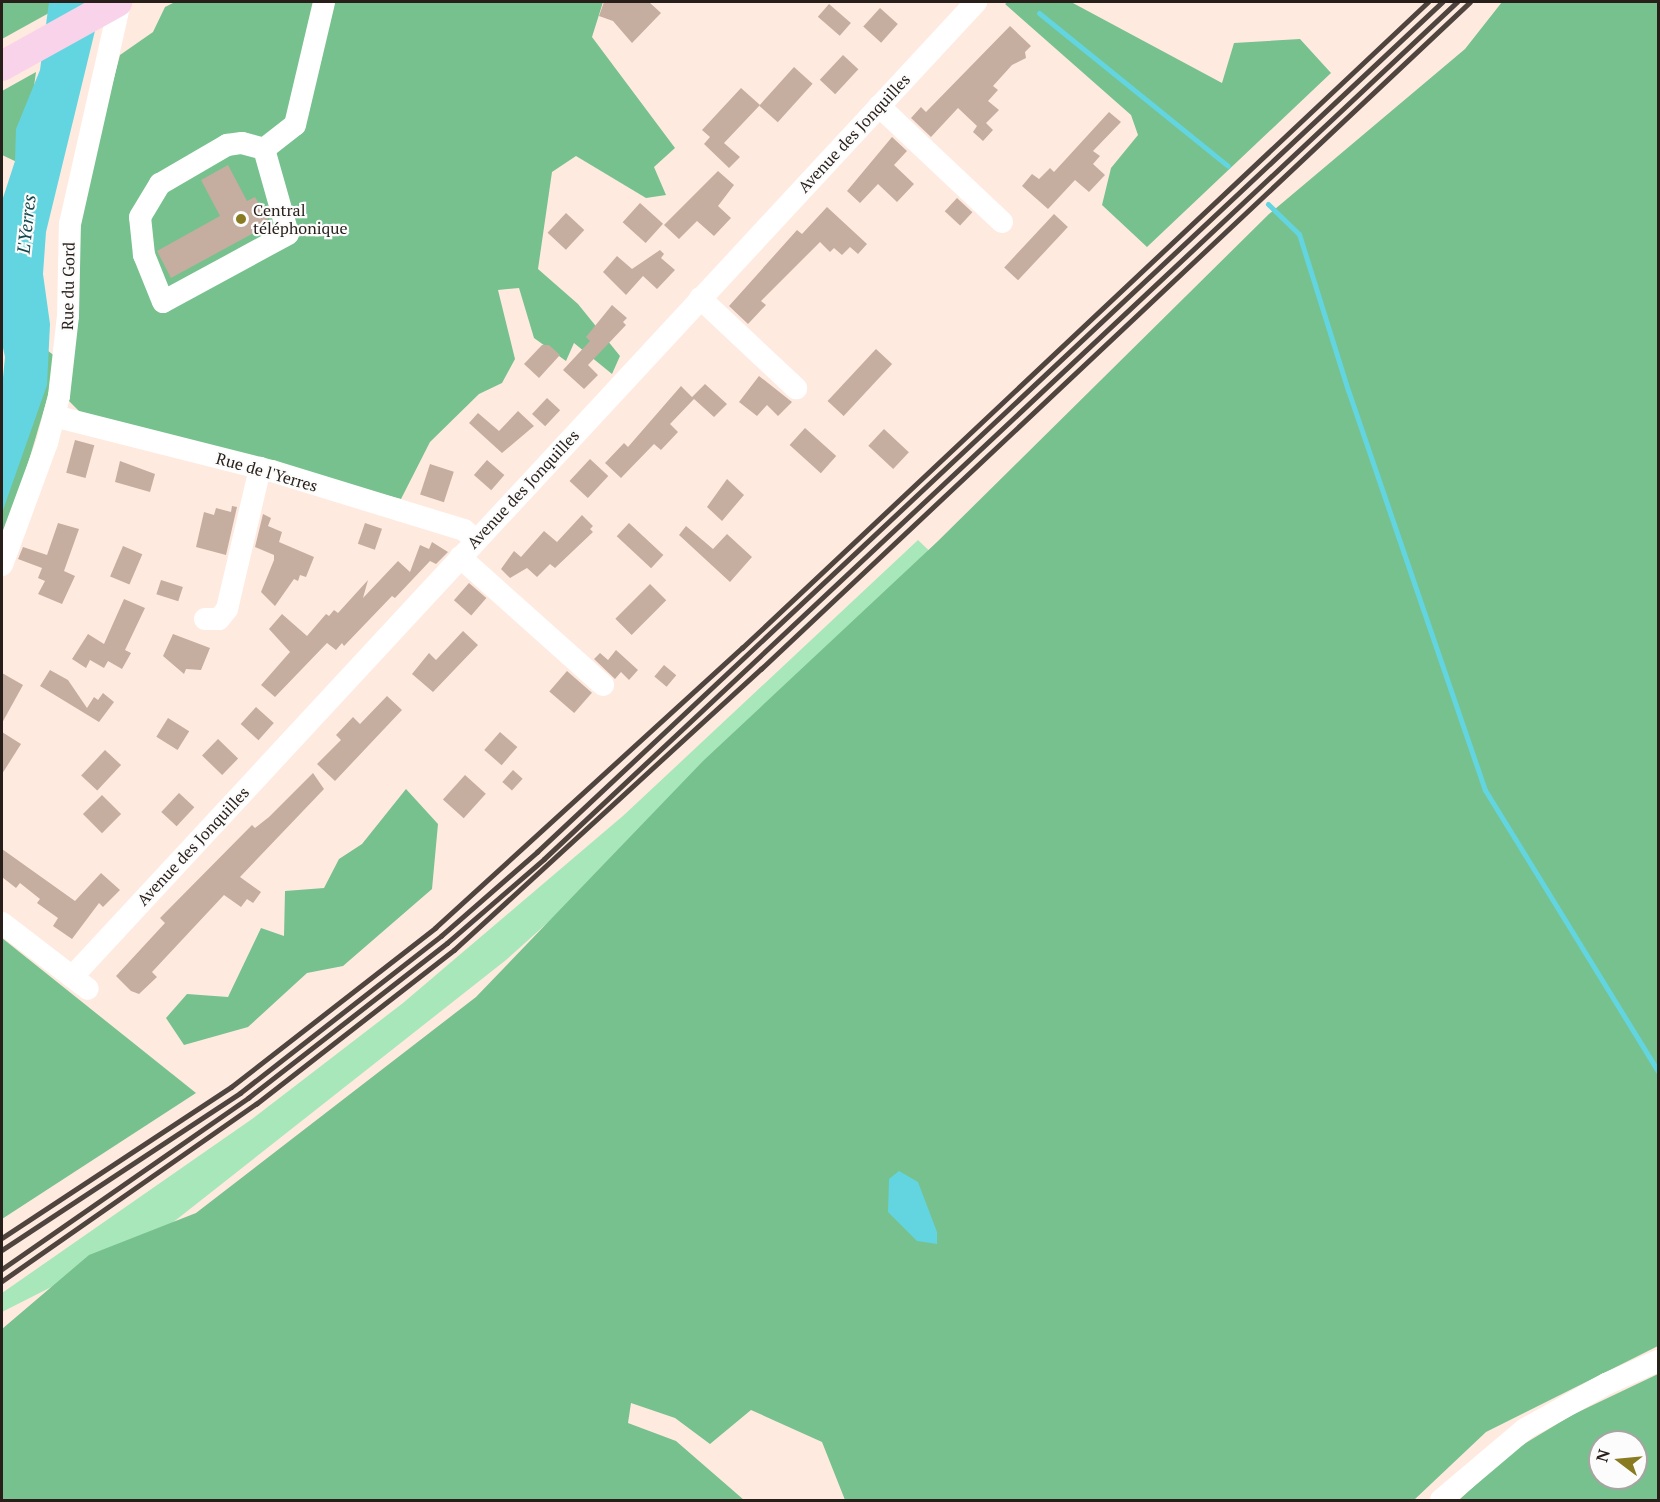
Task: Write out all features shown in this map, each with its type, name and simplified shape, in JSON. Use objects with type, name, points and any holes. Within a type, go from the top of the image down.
[{"type":"main road","points":[[2,66],[119,2]]},
{"type":"street","name":"Rue du Gord","points":[[2,565],[54,416],[65,361],[70,224],[119,2]]},
{"type":"street","points":[[264,148],[295,124],[324,2]]},
{"type":"street","name":"Avenue des Jonquilles","points":[[2,924],[80,983],[460,557],[976,2]]},
{"type":"street","points":[[879,106],[1002,222]]},
{"type":"street","points":[[242,143],[264,148],[288,234],[163,302],[144,255],[140,217],[160,184],[227,145],[242,143]]},
{"type":"street","points":[[700,298],[796,388]]},
{"type":"street","name":"Rue de l'Yerres","points":[[54,416],[260,468],[464,530],[476,540]]},
{"type":"street","points":[[205,619],[219,619],[227,609],[260,468]]},
{"type":"street","points":[[460,557],[603,686]]},
{"type":"street","points":[[1440,1500],[1525,1429],[1585,1395],[1659,1361]]},
{"type":"green space","points":[[2,2],[59,2],[58,8],[2,39]]},
{"type":"green space","points":[[175,2],[603,2],[592,37],[675,148],[654,167],[666,195],[646,198],[576,156],[552,172],[538,269],[578,304],[620,356],[612,374],[574,343],[566,361],[534,338],[519,288],[498,290],[515,359],[502,383],[479,394],[430,442],[401,499],[83,415],[69,401],[73,235],[120,55],[153,32],[165,7]]},
{"type":"green space","points":[[1008,2],[1071,2],[1222,83],[1234,43],[1300,39],[1331,73],[1147,247],[1102,205],[1111,168],[1138,135],[1131,115],[1005,4]]},
{"type":"green space","points":[[1502,2],[1658,2],[1658,1346],[1486,1432],[1414,1500],[845,1500],[822,1442],[751,1410],[710,1444],[675,1418],[631,1403],[628,1423],[676,1441],[744,1500],[2,1500],[2,1329],[89,1255],[196,1213],[476,997],[703,761],[937,542],[1269,214],[1465,49]]},
{"type":"green space","points":[[36,72],[29,122],[19,163],[2,155],[2,91]]},
{"type":"green space","points":[[44,348],[59,359],[2,551],[2,498]]},
{"type":"green space","points":[[918,540],[945,566],[506,960],[162,1231],[2,1312],[2,1293],[252,1119],[403,1003],[624,815]]},
{"type":"green space","points":[[406,789],[438,824],[432,889],[343,966],[307,973],[248,1027],[184,1045],[166,1018],[187,994],[228,997],[261,928],[284,936],[285,891],[324,888],[339,859],[362,844]]},
{"type":"green space","points":[[2,938],[196,1093],[2,1219]]},
{"type":"green space","points":[[1658,1374],[1658,1500],[1459,1500],[1511,1452],[1572,1415]]},
{"type":"water","name":"L'Yerres","points":[[49,2],[102,2],[46,232],[43,274],[50,324],[47,385],[2,513],[2,388],[5,357],[2,343],[2,201],[15,161],[16,129],[40,70]]},
{"type":"water","points":[[899,1171],[918,1182],[937,1232],[937,1244],[917,1241],[888,1212],[889,1179]]},
{"type":"building","points":[[604,2],[649,2],[661,13],[632,43],[613,21],[599,16]]},
{"type":"building","points":[[829,4],[851,23],[840,36],[818,17]]},
{"type":"building","points":[[880,8],[898,24],[881,43],[863,27]]},
{"type":"building","points":[[1010,26],[1031,46],[1025,52],[1026,58],[1012,65],[993,86],[998,90],[988,101],[999,110],[986,123],[993,130],[983,141],[973,132],[977,126],[958,108],[931,137],[911,118],[921,107],[926,112]]},
{"type":"building","points":[[843,55],[858,69],[835,94],[820,80]]},
{"type":"building","points":[[794,67],[813,84],[778,122],[759,106]]},
{"type":"building","points":[[741,88],[760,105],[724,143],[740,157],[729,168],[704,144],[710,137],[702,130]]},
{"type":"building","points":[[1109,112],[1121,122],[1093,151],[1100,156],[1093,164],[1105,175],[1089,192],[1075,180],[1048,209],[1022,186],[1032,174],[1039,179],[1050,168],[1054,172]]},
{"type":"building","points":[[892,137],[907,151],[894,165],[914,184],[897,202],[878,184],[860,203],[847,191]]},
{"type":"building","name":"Central téléphonique","points":[[228,165],[247,201],[255,197],[270,224],[171,278],[157,251],[220,216],[201,180]]},
{"type":"building","points":[[718,171],[734,185],[718,206],[731,218],[714,236],[697,221],[679,239],[664,225]]},
{"type":"building","points":[[957,198],[972,212],[960,225],[945,211]]},
{"type":"building","points":[[640,203],[663,224],[646,243],[623,222]]},
{"type":"building","points":[[827,207],[867,244],[858,254],[850,247],[842,255],[834,248],[830,252],[820,242],[761,301],[766,305],[748,324],[729,306],[797,230],[802,234]]},
{"type":"building","points":[[566,213],[584,230],[566,250],[548,233]]},
{"type":"building","points":[[1054,214],[1068,227],[1018,280],[1004,267]]},
{"type":"building","points":[[660,250],[664,254],[661,258],[675,270],[657,289],[643,276],[626,295],[603,272],[617,256],[632,269]]},
{"type":"building","points":[[612,305],[627,318],[623,322],[626,325],[588,365],[598,375],[584,389],[563,370],[590,341],[586,337]]},
{"type":"building","points":[[542,345],[549,345],[560,355],[539,378],[524,364]]},
{"type":"building","points":[[876,349],[892,364],[844,416],[828,401]]},
{"type":"building","points":[[759,376],[792,402],[778,416],[767,405],[757,416],[739,402]]},
{"type":"building","points":[[705,384],[727,404],[714,417],[694,399],[670,424],[678,432],[661,450],[654,444],[621,478],[605,463],[624,443],[628,447],[681,386],[692,397]]},
{"type":"building","points":[[547,398],[560,410],[545,426],[532,414]]},
{"type":"building","points":[[518,411],[534,426],[502,453],[469,423],[478,413],[499,431]]},
{"type":"building","points":[[805,428],[836,456],[821,473],[790,445]]},
{"type":"building","points":[[884,429],[909,452],[893,469],[868,446]]},
{"type":"building","points":[[75,440],[94,445],[86,478],[66,473]]},
{"type":"building","points":[[590,459],[608,476],[588,498],[570,481]]},
{"type":"building","points":[[487,460],[504,475],[491,490],[474,475]]},
{"type":"building","points":[[120,461],[155,474],[150,492],[115,482]]},
{"type":"building","points":[[430,464],[454,472],[444,502],[420,494]]},
{"type":"building","points":[[727,479],[744,495],[722,521],[707,507]]},
{"type":"building","points":[[232,506],[237,507],[226,555],[196,547],[204,512],[214,515],[216,508],[231,512]]},
{"type":"building","points":[[263,514],[271,518],[268,526],[282,532],[279,542],[314,557],[306,577],[300,575],[298,581],[294,579],[275,606],[261,592],[274,555],[255,547]]},
{"type":"building","points":[[582,515],[593,526],[590,529],[593,532],[555,568],[550,564],[537,577],[527,568],[510,578],[501,569],[514,551],[521,557],[544,531],[557,542]]},
{"type":"building","points":[[58,523],[79,529],[64,571],[75,576],[62,604],[38,594],[45,581],[38,578],[42,568],[18,559],[23,547],[47,555]]},
{"type":"building","points":[[365,523],[382,529],[375,550],[358,544]]},
{"type":"building","points":[[629,523],[663,555],[651,568],[617,536]]},
{"type":"building","points":[[686,526],[713,549],[727,534],[752,557],[730,582],[679,535]]},
{"type":"building","points":[[432,542],[448,552],[436,564],[430,561],[395,598],[392,596],[344,646],[342,643],[336,650],[327,643],[275,697],[261,685],[290,652],[269,629],[282,614],[307,636],[326,614],[329,616],[334,610],[338,613],[368,580],[363,598],[398,561],[410,572],[420,545],[429,549]]},
{"type":"building","points":[[123,546],[142,554],[129,585],[110,576]]},
{"type":"building","points":[[161,580],[183,587],[178,601],[156,594]]},
{"type":"building","points":[[469,583],[486,598],[471,615],[454,600]]},
{"type":"building","points":[[650,584],[666,600],[632,635],[615,619]]},
{"type":"building","points":[[124,599],[145,608],[125,650],[131,653],[122,669],[108,661],[104,668],[90,660],[86,668],[72,659],[88,634],[104,644]]},
{"type":"building","points":[[463,631],[478,645],[433,692],[412,674],[429,653],[436,660]]},
{"type":"building","points":[[173,634],[210,648],[201,670],[186,669],[184,674],[163,656]]},
{"type":"building","points":[[616,650],[638,670],[629,680],[621,672],[615,679],[594,659],[600,653],[608,660]]},
{"type":"building","points":[[664,665],[676,675],[667,687],[654,676]]},
{"type":"building","points":[[50,670],[68,680],[87,708],[94,697],[98,700],[103,693],[114,702],[99,722],[40,686]]},
{"type":"building","points":[[567,671],[592,693],[574,713],[549,691]]},
{"type":"building","points":[[2,673],[23,685],[2,723]]},
{"type":"building","points":[[387,696],[402,710],[335,781],[317,764],[341,740],[336,735],[353,717],[360,724]]},
{"type":"building","points":[[256,707],[274,723],[258,740],[241,724]]},
{"type":"building","points":[[168,718],[189,731],[178,750],[156,737]]},
{"type":"building","points":[[2,732],[21,744],[2,774]]},
{"type":"building","points":[[500,732],[517,747],[502,765],[484,750]]},
{"type":"building","points":[[218,739],[238,758],[222,775],[202,756]]},
{"type":"building","points":[[105,750],[121,765],[97,791],[81,776]]},
{"type":"building","points":[[513,770],[523,779],[512,791],[502,782]]},
{"type":"building","points":[[313,773],[324,789],[240,877],[261,892],[253,903],[247,899],[241,907],[224,895],[152,972],[157,977],[139,994],[131,991],[116,976],[165,923],[160,918],[252,825],[255,828],[269,817]]},
{"type":"building","points":[[465,775],[486,794],[464,818],[443,800]]},
{"type":"building","points":[[179,793],[194,807],[177,826],[161,812]]},
{"type":"building","points":[[102,795],[121,814],[102,833],[83,814]]},
{"type":"building","points":[[2,849],[75,901],[101,873],[120,890],[103,907],[99,903],[72,939],[53,926],[58,918],[37,903],[40,899],[20,883],[16,888],[2,877]]},
{"type":"waterway","points":[[1039,13],[1228,166]]},
{"type":"waterway","points":[[1268,204],[1299,234],[1348,390],[1485,790],[1658,1071]]},
{"type":"railway","points":[[2,1238],[231,1087],[435,928],[742,648],[1428,2]]},
{"type":"railway","points":[[2,1250],[240,1093],[441,936],[537,852],[1442,2]]},
{"type":"railway","points":[[2,1269],[248,1098],[447,943],[544,859],[1457,2]]},
{"type":"railway","points":[[2,1281],[256,1104],[454,950],[761,669],[1470,2]]},
{"type":"place","name":"Central téléphonique","points":[[241,219]]}]
